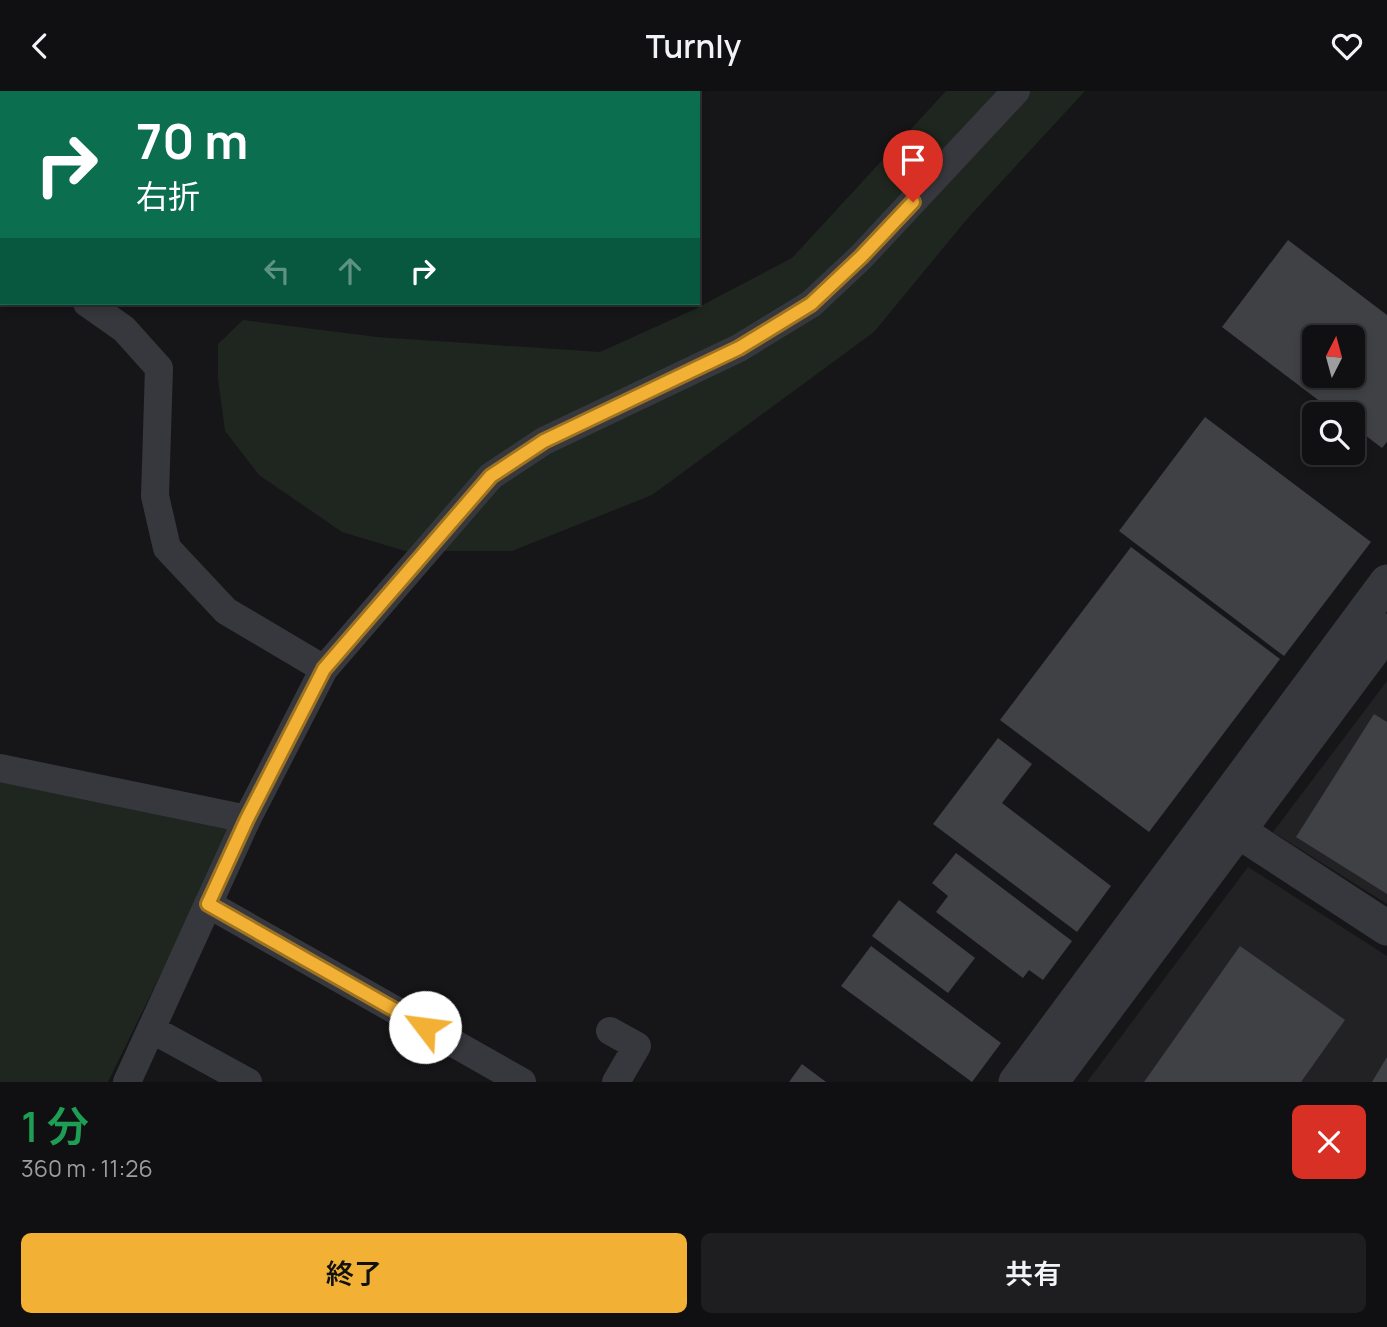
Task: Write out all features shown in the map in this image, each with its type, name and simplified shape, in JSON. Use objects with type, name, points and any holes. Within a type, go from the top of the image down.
[{"type":"street","points":[[127,1082],[247,819],[324,669],[491,476],[544,441],[739,348],[811,304],[861,257],[1016,91]]},
{"type":"street","points":[[90,305],[124,329],[159,367],[155,496],[167,548],[226,611],[324,669]]},
{"type":"street","points":[[1051,1082],[1387,582]]},
{"type":"street","points":[[1016,1082],[1225,823],[1387,631]]},
{"type":"street","points":[[0,768],[247,819]]},
{"type":"street","points":[[1225,823],[1387,928]]},
{"type":"street","points":[[208,904],[522,1082]]},
{"type":"street","points":[[151,1030],[248,1082]]},
{"type":"street","points":[[610,1031],[637,1046],[616,1082]]},
{"type":"shaded area","points":[[946,91],[1085,91],[967,219],[874,332],[652,495],[512,551],[405,551],[342,532],[259,475],[225,431],[218,379],[218,344],[243,320],[377,337],[600,352],[693,310],[792,258]]},
{"type":"shaded area","points":[[1387,681],[1387,904],[1273,832]]},
{"type":"shaded area","points":[[0,779],[232,828],[108,1082],[0,1082]]},
{"type":"shaded area","points":[[1248,867],[1387,956],[1387,1082],[1087,1082]]},
{"type":"building","points":[[1288,240],[1387,315],[1387,442],[1382,448],[1365,435],[1365,402],[1321,402],[1304,389],[1365,389],[1365,325],[1302,325],[1302,388],[1222,327]]},
{"type":"building","points":[[1205,417],[1371,542],[1284,656],[1119,531]]},
{"type":"building","points":[[1131,547],[1280,659],[1149,832],[1000,720]]},
{"type":"building","points":[[1374,714],[1387,722],[1387,894],[1296,837]]},
{"type":"building","points":[[998,738],[1032,764],[1002,803],[1111,886],[1077,932],[933,824]]},
{"type":"building","points":[[956,853],[1072,941],[1043,980],[1029,970],[1023,978],[936,912],[948,896],[932,883]]},
{"type":"building","points":[[899,900],[975,958],[948,993],[872,936]]},
{"type":"building","points":[[871,946],[1001,1043],[972,1082],[841,986]]},
{"type":"building","points":[[1240,946],[1345,1020],[1301,1082],[1144,1082]]},
{"type":"building","points":[[1387,1057],[1387,1082],[1372,1082]]},
{"type":"building","points":[[802,1064],[826,1082],[789,1082]]},
{"type":"route","points":[[425,1027],[208,904],[247,819],[324,669],[385,595],[491,476],[544,441],[739,348],[811,304],[861,257],[913,202]]}]
